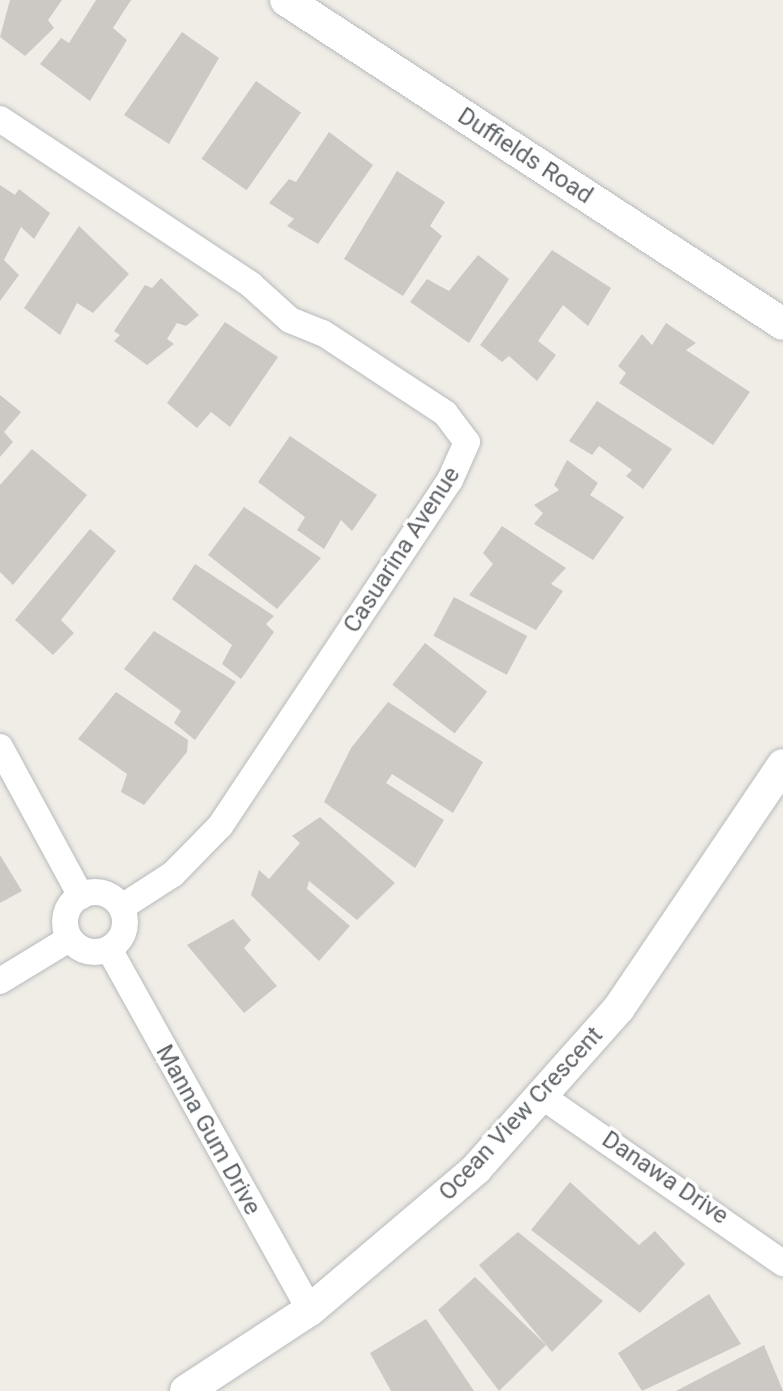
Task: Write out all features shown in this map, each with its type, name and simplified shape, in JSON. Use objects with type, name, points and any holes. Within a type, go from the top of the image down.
[{"type":"street","name":"Duffields Road","points":[[286,0],[776,322]]},
{"type":"street","name":"Casuarina Avenue","points":[[0,119],[250,284],[290,320],[323,333],[445,413],[467,442],[450,480],[220,826],[173,874],[122,907]]},
{"type":"street","points":[[0,747],[81,896]]},
{"type":"street","name":"Ocean View Crescent","points":[[186,1391],[310,1310],[466,1179],[543,1097],[646,971],[783,765]]},
{"type":"street","points":[[107,893],[122,907],[124,930],[109,949],[88,953],[69,939],[66,916],[81,896],[107,893]]},
{"type":"street","points":[[0,981],[69,939]]},
{"type":"street","name":"Manna Gum Drive","points":[[109,949],[310,1310]]},
{"type":"street","name":"Danawa Drive","points":[[543,1097],[783,1263]]},
{"type":"building","points":[[10,0],[62,0],[48,20],[54,28],[25,56],[0,37]]},
{"type":"building","points":[[96,0],[131,0],[113,28],[127,40],[90,101],[40,64],[61,38],[69,43]]},
{"type":"building","points":[[182,32],[219,58],[169,144],[124,115]]},
{"type":"building","points":[[256,81],[301,113],[247,190],[202,159]]},
{"type":"building","points":[[329,132],[373,165],[318,244],[287,226],[294,219],[269,203],[289,179],[296,182]]},
{"type":"building","points":[[397,171],[445,202],[430,226],[442,236],[403,296],[344,259]]},
{"type":"building","points":[[0,185],[15,195],[19,189],[50,213],[34,239],[21,227],[4,260],[19,275],[0,301]]},
{"type":"building","points":[[79,226],[129,274],[93,313],[77,303],[60,335],[24,308]]},
{"type":"building","points":[[552,250],[611,288],[588,326],[563,305],[538,341],[556,355],[537,381],[509,356],[502,362],[480,345]]},
{"type":"building","points":[[478,255],[509,279],[469,343],[410,302],[427,279],[449,291]]},
{"type":"building","points":[[161,278],[199,315],[186,326],[177,323],[167,339],[174,344],[147,365],[114,341],[120,335],[114,331],[145,285],[152,288]]},
{"type":"building","points":[[225,322],[278,357],[230,427],[211,412],[197,428],[167,403]]},
{"type":"building","points":[[666,323],[696,343],[686,350],[750,392],[713,445],[619,383],[626,373],[618,366],[642,334],[652,345]]},
{"type":"building","points":[[0,395],[21,412],[4,432],[13,442],[0,457]]},
{"type":"building","points":[[597,401],[672,449],[643,489],[626,476],[632,470],[599,446],[592,455],[569,441]]},
{"type":"building","points":[[290,436],[377,495],[352,531],[341,520],[324,549],[297,530],[305,517],[258,482]]},
{"type":"building","points":[[32,449],[87,495],[13,585],[0,572],[0,485]]},
{"type":"building","points":[[567,460],[598,483],[590,495],[624,517],[593,560],[534,524],[543,513],[534,505],[559,490],[554,485]]},
{"type":"building","points":[[244,507],[321,558],[277,609],[208,555]]},
{"type":"building","points":[[502,526],[566,568],[551,584],[563,591],[536,630],[469,595],[493,564],[483,553]]},
{"type":"building","points":[[90,529],[116,551],[61,620],[74,633],[53,655],[15,620]]},
{"type":"building","points":[[195,564],[274,616],[266,624],[274,632],[241,679],[222,664],[232,645],[172,599]]},
{"type":"building","points":[[454,597],[527,636],[507,675],[433,636]]},
{"type":"building","points":[[154,631],[236,682],[195,740],[174,723],[181,711],[124,669]]},
{"type":"building","points":[[425,643],[487,692],[455,733],[392,685]]},
{"type":"building","points":[[116,692],[188,740],[187,752],[144,805],[121,792],[127,774],[78,739]]},
{"type":"building","points":[[388,702],[483,762],[453,813],[392,774],[386,783],[444,820],[415,868],[324,802],[351,748]]},
{"type":"building","points":[[320,817],[395,883],[357,920],[309,881],[307,889],[350,926],[319,961],[251,895],[259,870],[269,879],[300,843],[292,836]]},
{"type":"building","points":[[0,855],[22,891],[0,903]]},
{"type":"building","points":[[233,919],[251,940],[244,948],[277,986],[244,1013],[187,945]]},
{"type":"building","points":[[570,1182],[639,1245],[655,1231],[685,1264],[640,1313],[531,1230]]},
{"type":"building","points":[[518,1232],[603,1301],[552,1352],[479,1265]]},
{"type":"building","points":[[475,1277],[546,1345],[499,1391],[438,1310]]},
{"type":"building","points":[[709,1294],[741,1344],[642,1391],[618,1353]]},
{"type":"building","points":[[426,1319],[474,1391],[391,1391],[370,1353]]},
{"type":"building","points":[[764,1345],[783,1391],[676,1391]]}]
